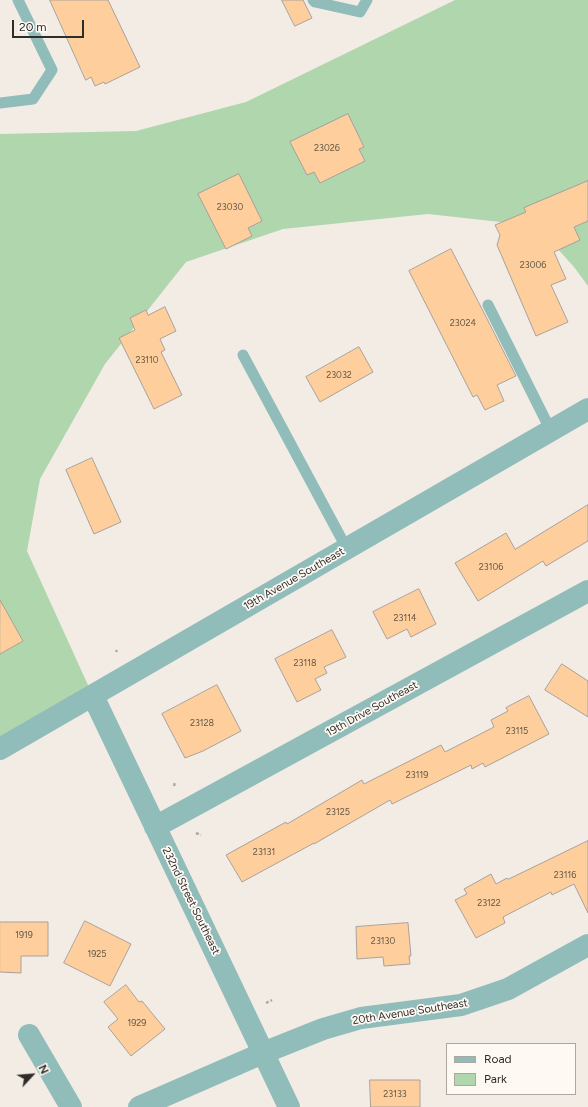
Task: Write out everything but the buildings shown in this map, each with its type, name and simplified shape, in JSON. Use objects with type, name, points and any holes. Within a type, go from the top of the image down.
[{"type":"street","name":"19th Avenue Southeast","points":[[0,749],[588,409]]},
{"type":"street","name":"19th Drive Southeast","points":[[155,827],[588,591]]},
{"type":"street","name":"232nd Street Southeast","points":[[93,696],[289,1107]]},
{"type":"street","name":"20th Avenue Southeast","points":[[139,1107],[263,1053],[323,1029],[361,1018],[461,1005],[508,990],[588,946]]},
{"type":"street","points":[[29,1035],[71,1107]]},
{"type":"lane","points":[[0,103],[33,99],[52,70],[18,0]]},
{"type":"lane","points":[[314,0],[315,2],[360,12],[367,0]]},
{"type":"lane","points":[[488,306],[551,431]]},
{"type":"lane","points":[[243,355],[347,549]]},
{"type":"path","points":[[196,833],[201,835]]},
{"type":"path","points":[[266,1003],[272,1000]]},
{"type":"green space","points":[[455,0],[588,0],[588,286],[574,267],[537,226],[428,214],[283,229],[186,262],[105,364],[40,479],[27,551],[93,696],[0,746],[0,134],[136,131],[246,102]]}]
